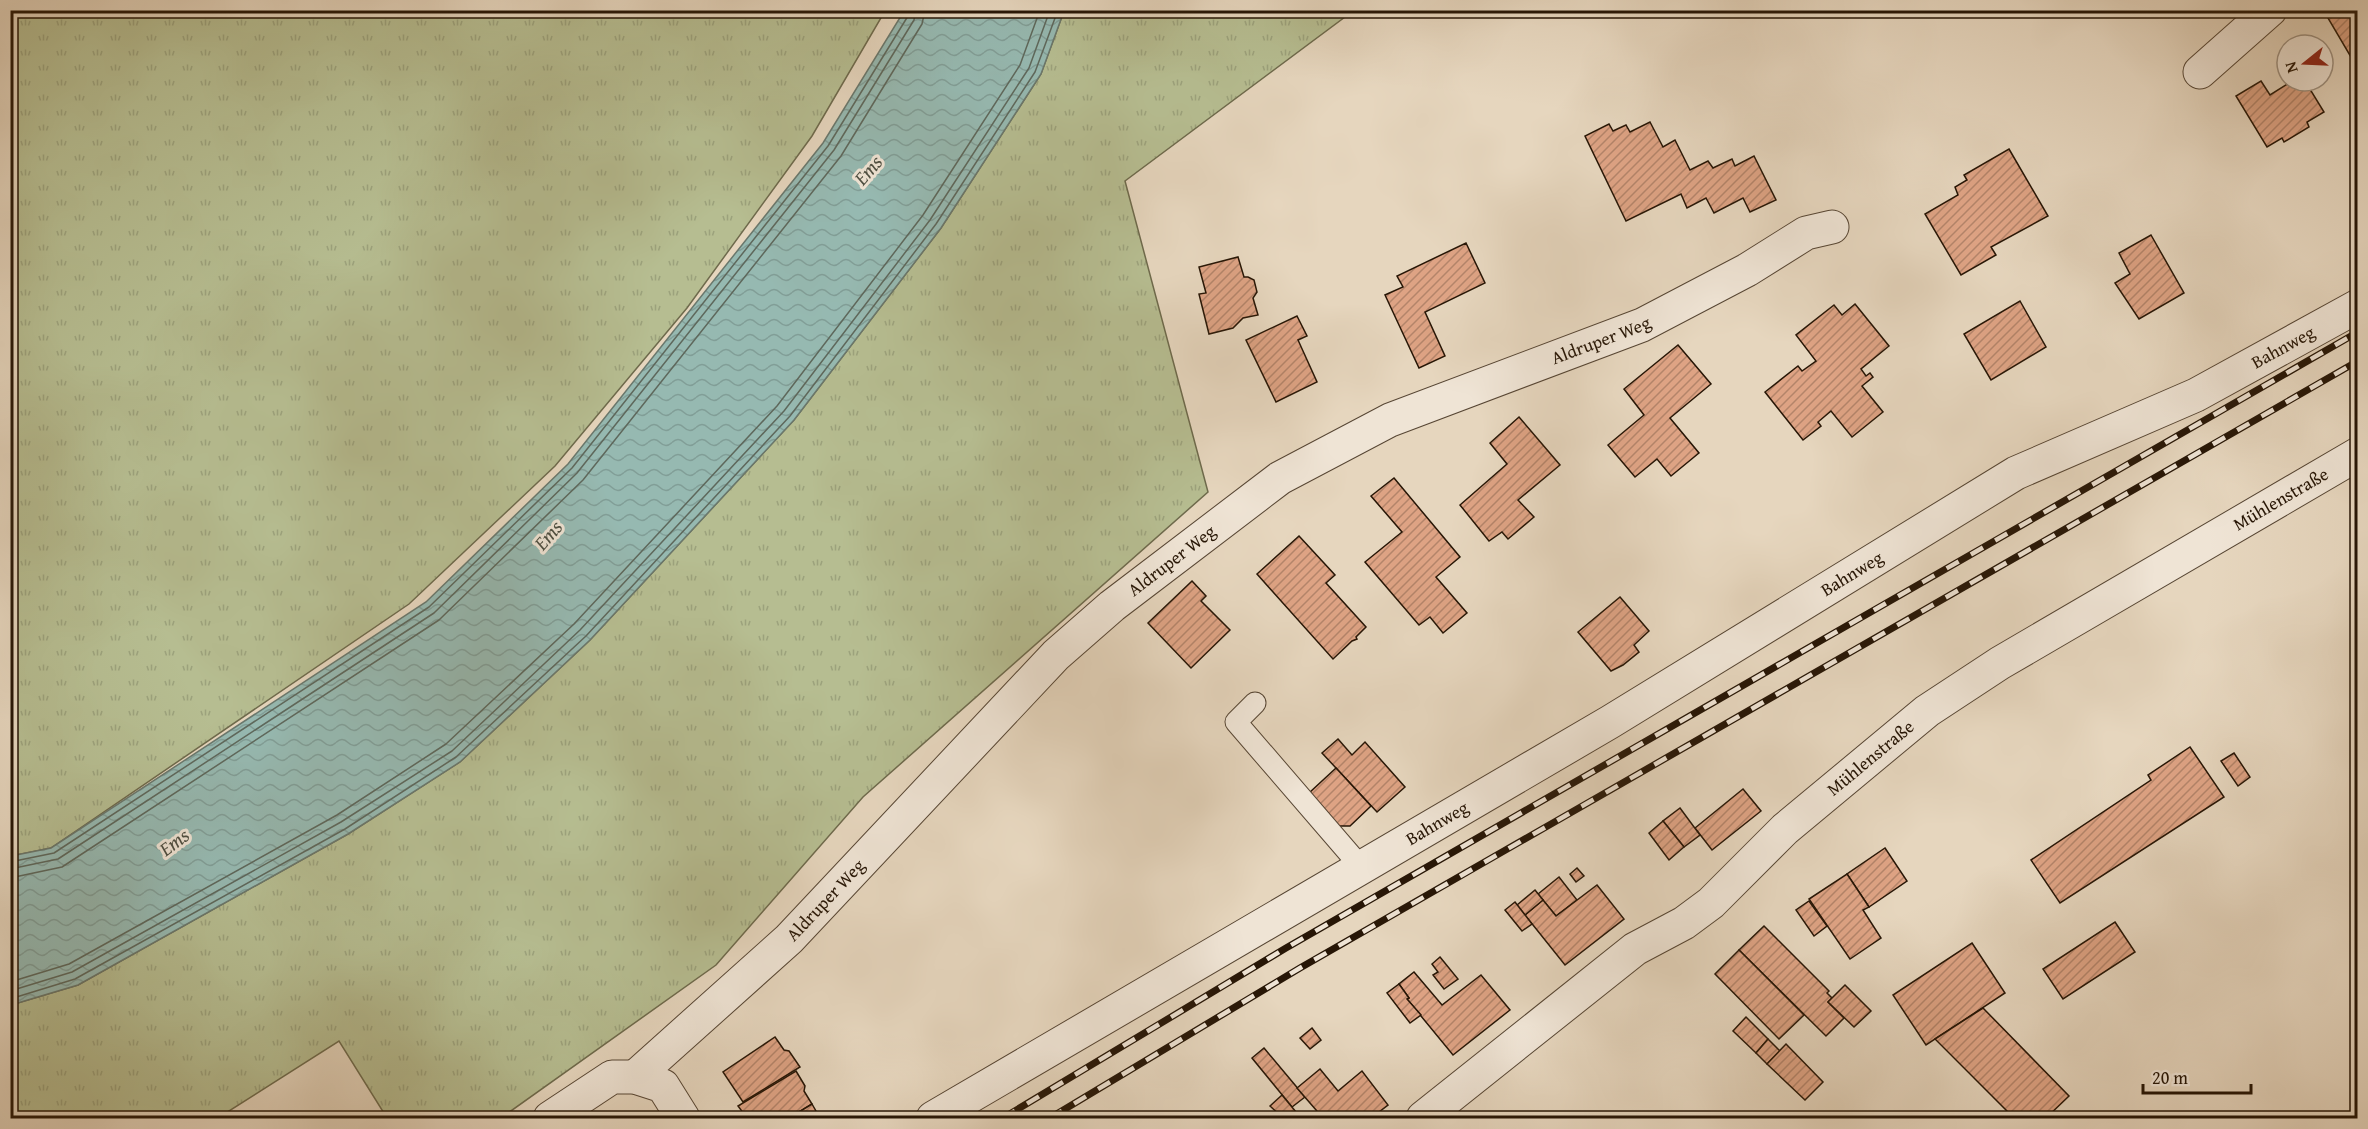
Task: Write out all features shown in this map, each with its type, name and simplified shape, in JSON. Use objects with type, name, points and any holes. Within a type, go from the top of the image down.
[{"type":"street","points":[[2200,72],[2270,10]]},
{"type":"street","name":"Aldruper Weg","points":[[635,1077],[789,939],[1056,655],[1112,606],[1280,478],[1390,420],[1642,325],[1748,270],[1806,232],[1832,227]]},
{"type":"street","name":"Bahnweg","points":[[933,1119],[1610,722],[2016,473],[2196,395],[2358,306]]},
{"type":"street","name":"Mühlenstraße","points":[[1423,1119],[1635,949],[1684,923],[1711,903],[1785,829],[1927,711],[2000,663],[2358,454]]},
{"type":"street","points":[[550,1119],[612,1077],[635,1077],[663,1086],[683,1119]]},
{"type":"lane","points":[[1255,703],[1236,722],[1361,867]]},
{"type":"green space","points":[[10,11],[885,11],[812,136],[687,308],[555,466],[409,604],[51,848],[11,856]]},
{"type":"green space","points":[[1064,11],[1353,11],[1125,181],[1208,492],[863,797],[716,965],[501,1118],[387,1118],[339,1041],[218,1118],[11,1118],[11,1005],[78,985],[348,834],[460,762],[590,640],[794,420],[941,228],[1041,74]]},
{"type":"water","name":"Ems","points":[[904,11],[1064,11],[1041,74],[941,228],[794,420],[590,640],[460,762],[348,834],[78,985],[11,1005],[11,856],[51,848],[426,602],[568,464],[823,143]]},
{"type":"building","points":[[2329,10],[2358,10],[2358,69],[2325,13]]},
{"type":"building","points":[[2261,81],[2270,95],[2275,92],[2312,93],[2324,112],[2307,122],[2309,127],[2284,142],[2282,138],[2267,147],[2236,96]]},
{"type":"building","points":[[1650,122],[1663,147],[1675,140],[1690,170],[1708,161],[1713,168],[1732,159],[1735,166],[1754,156],[1776,200],[1750,212],[1743,198],[1714,213],[1706,198],[1687,208],[1681,194],[1626,221],[1585,136],[1609,124],[1613,131],[1626,125],[1630,132]]},
{"type":"building","points":[[2009,149],[2048,216],[1991,247],[1996,255],[1961,275],[1925,214],[1958,195],[1955,187],[1967,180],[1964,175]]},
{"type":"building","points":[[2151,235],[2184,293],[2139,319],[2115,283],[2130,274],[2119,253]]},
{"type":"building","points":[[1466,243],[1485,283],[1425,312],[1445,356],[1419,368],[1385,295],[1403,287],[1397,276]]},
{"type":"building","points":[[1238,257],[1244,277],[1254,280],[1257,292],[1253,298],[1258,315],[1243,318],[1233,328],[1209,334],[1199,294],[1206,293],[1199,267]]},
{"type":"building","points":[[2020,301],[2046,347],[1991,380],[1964,334]]},
{"type":"building","points":[[1855,304],[1889,346],[1861,369],[1866,376],[1870,373],[1873,377],[1862,386],[1883,412],[1852,437],[1831,411],[1818,422],[1821,426],[1803,440],[1765,392],[1798,366],[1802,371],[1816,361],[1796,335],[1834,305],[1842,315]]},
{"type":"building","points":[[1297,316],[1307,336],[1298,340],[1317,382],[1276,402],[1246,340]]},
{"type":"building","points":[[1678,345],[1711,384],[1670,418],[1699,453],[1671,476],[1657,459],[1635,477],[1608,445],[1644,415],[1624,389]]},
{"type":"building","points":[[1519,417],[1560,465],[1518,500],[1534,517],[1508,539],[1502,532],[1489,541],[1460,505],[1507,464],[1490,443]]},
{"type":"building","points":[[1394,478],[1460,557],[1436,577],[1467,613],[1443,633],[1430,617],[1419,625],[1365,562],[1402,532],[1371,496]]},
{"type":"building","points":[[1299,536],[1335,575],[1326,583],[1366,627],[1356,637],[1357,639],[1333,659],[1257,574]]},
{"type":"building","points":[[1192,581],[1206,596],[1201,601],[1230,630],[1191,668],[1148,623]]},
{"type":"building","points":[[1620,597],[1649,631],[1634,645],[1639,652],[1611,671],[1578,632]]},
{"type":"building","points":[[1338,739],[1352,755],[1365,742],[1405,787],[1377,812],[1322,753]]},
{"type":"building","points":[[2190,747],[2224,797],[2060,903],[2031,860],[2151,780],[2148,775]]},
{"type":"building","points":[[2234,753],[2250,777],[2238,786],[2221,761]]},
{"type":"building","points":[[1336,768],[1371,806],[1350,826],[1338,826],[1309,793]]},
{"type":"building","points":[[1743,789],[1761,811],[1712,850],[1695,828]]},
{"type":"building","points":[[1680,808],[1700,835],[1684,847],[1663,821]]},
{"type":"building","points":[[1663,821],[1684,847],[1669,860],[1649,833]]},
{"type":"building","points":[[1885,848],[1907,881],[1869,907],[1847,874]]},
{"type":"building","points":[[1577,868],[1584,876],[1576,882],[1570,874]]},
{"type":"building","points":[[1847,874],[1869,907],[1863,910],[1881,938],[1850,959],[1809,899]]},
{"type":"building","points":[[1559,877],[1577,900],[1556,916],[1538,894]]},
{"type":"building","points":[[1597,885],[1624,919],[1565,965],[1525,915],[1543,900],[1556,916]]},
{"type":"building","points":[[1535,890],[1543,900],[1525,915],[1517,905]]},
{"type":"building","points":[[1809,901],[1827,926],[1814,936],[1796,910]]},
{"type":"building","points":[[1515,902],[1532,924],[1522,931],[1505,910]]},
{"type":"building","points":[[2115,922],[2135,952],[2063,999],[2043,969]]},
{"type":"building","points":[[1764,926],[1829,991],[1827,993],[1832,998],[1828,1002],[1844,1018],[1826,1036],[1739,950]]},
{"type":"building","points":[[1972,943],[2005,993],[1926,1045],[1893,995]]},
{"type":"building","points":[[1739,950],[1804,1015],[1779,1039],[1715,974]]},
{"type":"building","points":[[1440,957],[1458,979],[1444,989],[1433,975],[1438,972],[1432,964]]},
{"type":"building","points":[[1414,972],[1442,1005],[1481,975],[1510,1010],[1453,1055],[1407,999],[1409,998],[1399,984]]},
{"type":"building","points":[[1399,984],[1409,998],[1407,999],[1421,1015],[1410,1023],[1387,993]]},
{"type":"building","points":[[1845,985],[1871,1011],[1854,1027],[1828,1002]]},
{"type":"building","points":[[1983,1008],[2069,1096],[2046,1118],[2014,1118],[1935,1039]]},
{"type":"building","points":[[1746,1017],[1768,1039],[1756,1053],[1733,1031]]},
{"type":"building","points":[[1312,1028],[1321,1040],[1310,1049],[1300,1038]]},
{"type":"building","points":[[775,1037],[800,1067],[743,1102],[723,1072]]},
{"type":"building","points":[[1768,1039],[1780,1051],[1767,1064],[1756,1053]]},
{"type":"building","points":[[1786,1044],[1823,1082],[1805,1100],[1767,1064]]},
{"type":"building","points":[[1264,1048],[1305,1097],[1292,1107],[1252,1058]]},
{"type":"building","points":[[1320,1069],[1338,1091],[1362,1071],[1388,1105],[1371,1118],[1323,1118],[1297,1088]]},
{"type":"building","points":[[796,1071],[812,1104],[789,1118],[747,1118],[738,1106]]},
{"type":"building","points":[[1282,1095],[1301,1118],[1283,1118],[1270,1106]]},
{"type":"building","points":[[812,1104],[820,1118],[789,1118]]},
{"type":"railway","points":[[1003,1118],[1286,948],[2358,332]]},
{"type":"railway","points":[[1050,1118],[1300,968],[2358,361]]}]
